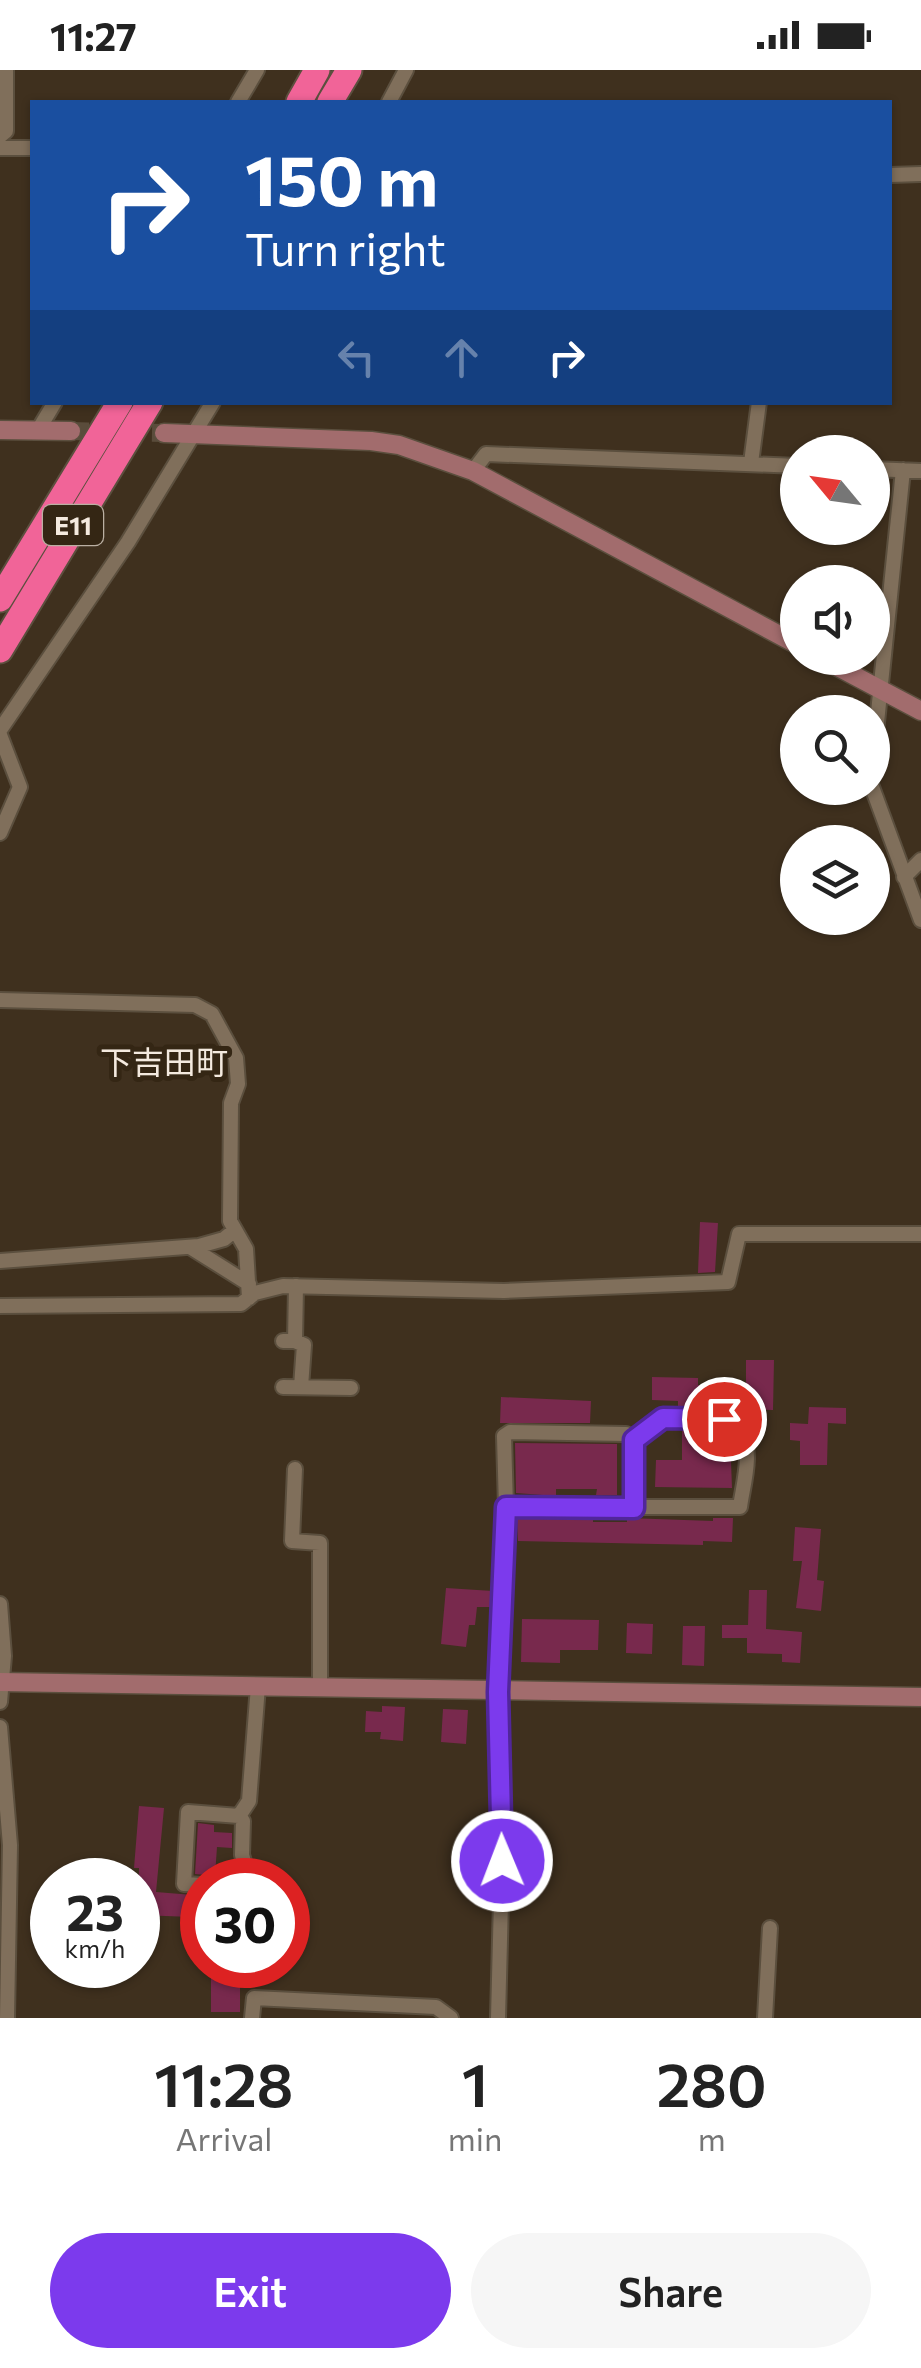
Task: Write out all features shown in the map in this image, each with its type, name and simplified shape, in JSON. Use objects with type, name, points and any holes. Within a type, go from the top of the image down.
[{"type":"highway","points":[[300,100],[317,70]]},
{"type":"highway","points":[[331,100],[349,70]]},
{"type":"highway","name":"E11","points":[[0,600],[118,405]]},
{"type":"highway","name":"E11","points":[[0,650],[148,405]]},
{"type":"street","points":[[0,136],[6,131],[6,70]]},
{"type":"street","points":[[239,100],[257,70]]},
{"type":"street","points":[[390,100],[406,70]]},
{"type":"street","points":[[0,148],[30,148]]},
{"type":"street","points":[[892,174],[921,174]]},
{"type":"street","points":[[37,432],[53,405]]},
{"type":"street","points":[[0,834],[20,787],[0,733],[128,542],[211,405]]},
{"type":"street","points":[[751,464],[758,405]]},
{"type":"street","points":[[0,430],[71,431]]},
{"type":"street","points":[[164,433],[371,441],[399,446],[473,471],[780,635]]},
{"type":"street","points":[[473,471],[486,454],[780,465]]},
{"type":"street","points":[[890,470],[921,471]]},
{"type":"street","points":[[880,695],[902,470]]},
{"type":"street","points":[[853,675],[921,712]]},
{"type":"street","points":[[878,805],[921,920]]},
{"type":"street","points":[[904,877],[921,860]]},
{"type":"street","points":[[0,1000],[196,1005],[212,1014],[232,1047],[238,1073],[231,1104],[230,1221],[246,1249],[249,1291],[241,1304],[0,1306]]},
{"type":"street","points":[[0,1261],[190,1246],[224,1239],[235,1230]]},
{"type":"street","points":[[190,1246],[249,1291],[296,1286],[504,1291],[728,1282],[739,1234],[921,1234]]},
{"type":"street","points":[[296,1286],[289,1341],[304,1345],[301,1387]]},
{"type":"street","points":[[283,1386],[351,1388]]},
{"type":"street","points":[[506,1507],[740,1507],[746,1464],[740,1431],[724,1419],[663,1418],[634,1440]]},
{"type":"street","points":[[498,2018],[502,1861],[498,1692],[506,1507],[504,1436],[510,1432],[626,1434],[634,1440]]},
{"type":"street","points":[[634,1440],[634,1508]]},
{"type":"street","points":[[295,1469],[292,1541],[320,1543],[320,1688]]},
{"type":"street","points":[[0,1604],[4,1656],[0,1702]]},
{"type":"street","points":[[1,1682],[921,1697]]},
{"type":"street","points":[[239,1816],[250,1802],[258,1686]]},
{"type":"street","points":[[0,1727],[10,1846],[7,2018]]},
{"type":"street","points":[[185,1858],[188,1812],[239,1816],[244,1821],[243,1858]]},
{"type":"street","points":[[766,2018],[770,1928]]},
{"type":"street","points":[[252,2018],[254,1998],[436,2006],[451,2018]]},
{"type":"building","points":[[700,1222],[718,1223],[715,1272],[698,1273]]},
{"type":"building","points":[[746,1360],[774,1360],[773,1410],[678,1406],[678,1401],[652,1400],[652,1377],[698,1378],[698,1385],[746,1386]]},
{"type":"building","points":[[501,1397],[591,1401],[590,1423],[500,1423]]},
{"type":"building","points":[[809,1407],[846,1408],[846,1424],[828,1423],[827,1465],[800,1465],[800,1441],[790,1440],[790,1423],[808,1424]]},
{"type":"building","points":[[682,1429],[730,1436],[732,1488],[655,1487],[656,1460],[682,1460]]},
{"type":"building","points":[[515,1443],[617,1444],[617,1495],[596,1495],[597,1489],[556,1489],[556,1496],[516,1493]]},
{"type":"building","points":[[593,1518],[593,1522],[627,1522],[627,1518],[733,1518],[732,1542],[703,1541],[703,1545],[518,1541],[517,1519]]},
{"type":"building","points":[[795,1527],[821,1529],[817,1580],[824,1581],[821,1611],[796,1608],[802,1561],[793,1561]]},
{"type":"building","points":[[446,1588],[493,1591],[492,1607],[477,1607],[466,1647],[441,1644]]},
{"type":"building","points":[[749,1590],[767,1590],[766,1629],[802,1632],[800,1663],[782,1662],[782,1654],[747,1653],[747,1638],[722,1638],[722,1625],[748,1625]]},
{"type":"building","points":[[522,1619],[599,1620],[598,1650],[560,1650],[560,1663],[521,1662]]},
{"type":"building","points":[[627,1623],[653,1624],[652,1654],[626,1653]]},
{"type":"building","points":[[683,1626],[705,1626],[704,1666],[682,1665]]},
{"type":"building","points":[[382,1706],[405,1707],[403,1741],[380,1739],[381,1732],[365,1732],[366,1711],[382,1712]]},
{"type":"building","points":[[443,1709],[468,1710],[466,1744],[441,1742]]},
{"type":"building","points":[[139,1806],[164,1808],[159,1858],[135,1858]]},
{"type":"building","points":[[198,1823],[214,1825],[214,1832],[232,1833],[232,1848],[217,1847],[216,1858],[196,1858]]},
{"type":"building","points":[[160,1892],[180,1894],[180,1917],[160,1916]]},
{"type":"building","points":[[211,1988],[240,1988],[240,2012],[211,2012]]},
{"type":"tunnel","points":[[71,431],[164,433]]},
{"type":"district","name":"下吉田町","points":[[164,1061]]},
{"type":"route","points":[[502,1861],[498,1692],[506,1507],[634,1508],[634,1440],[663,1418],[724,1419]]}]
